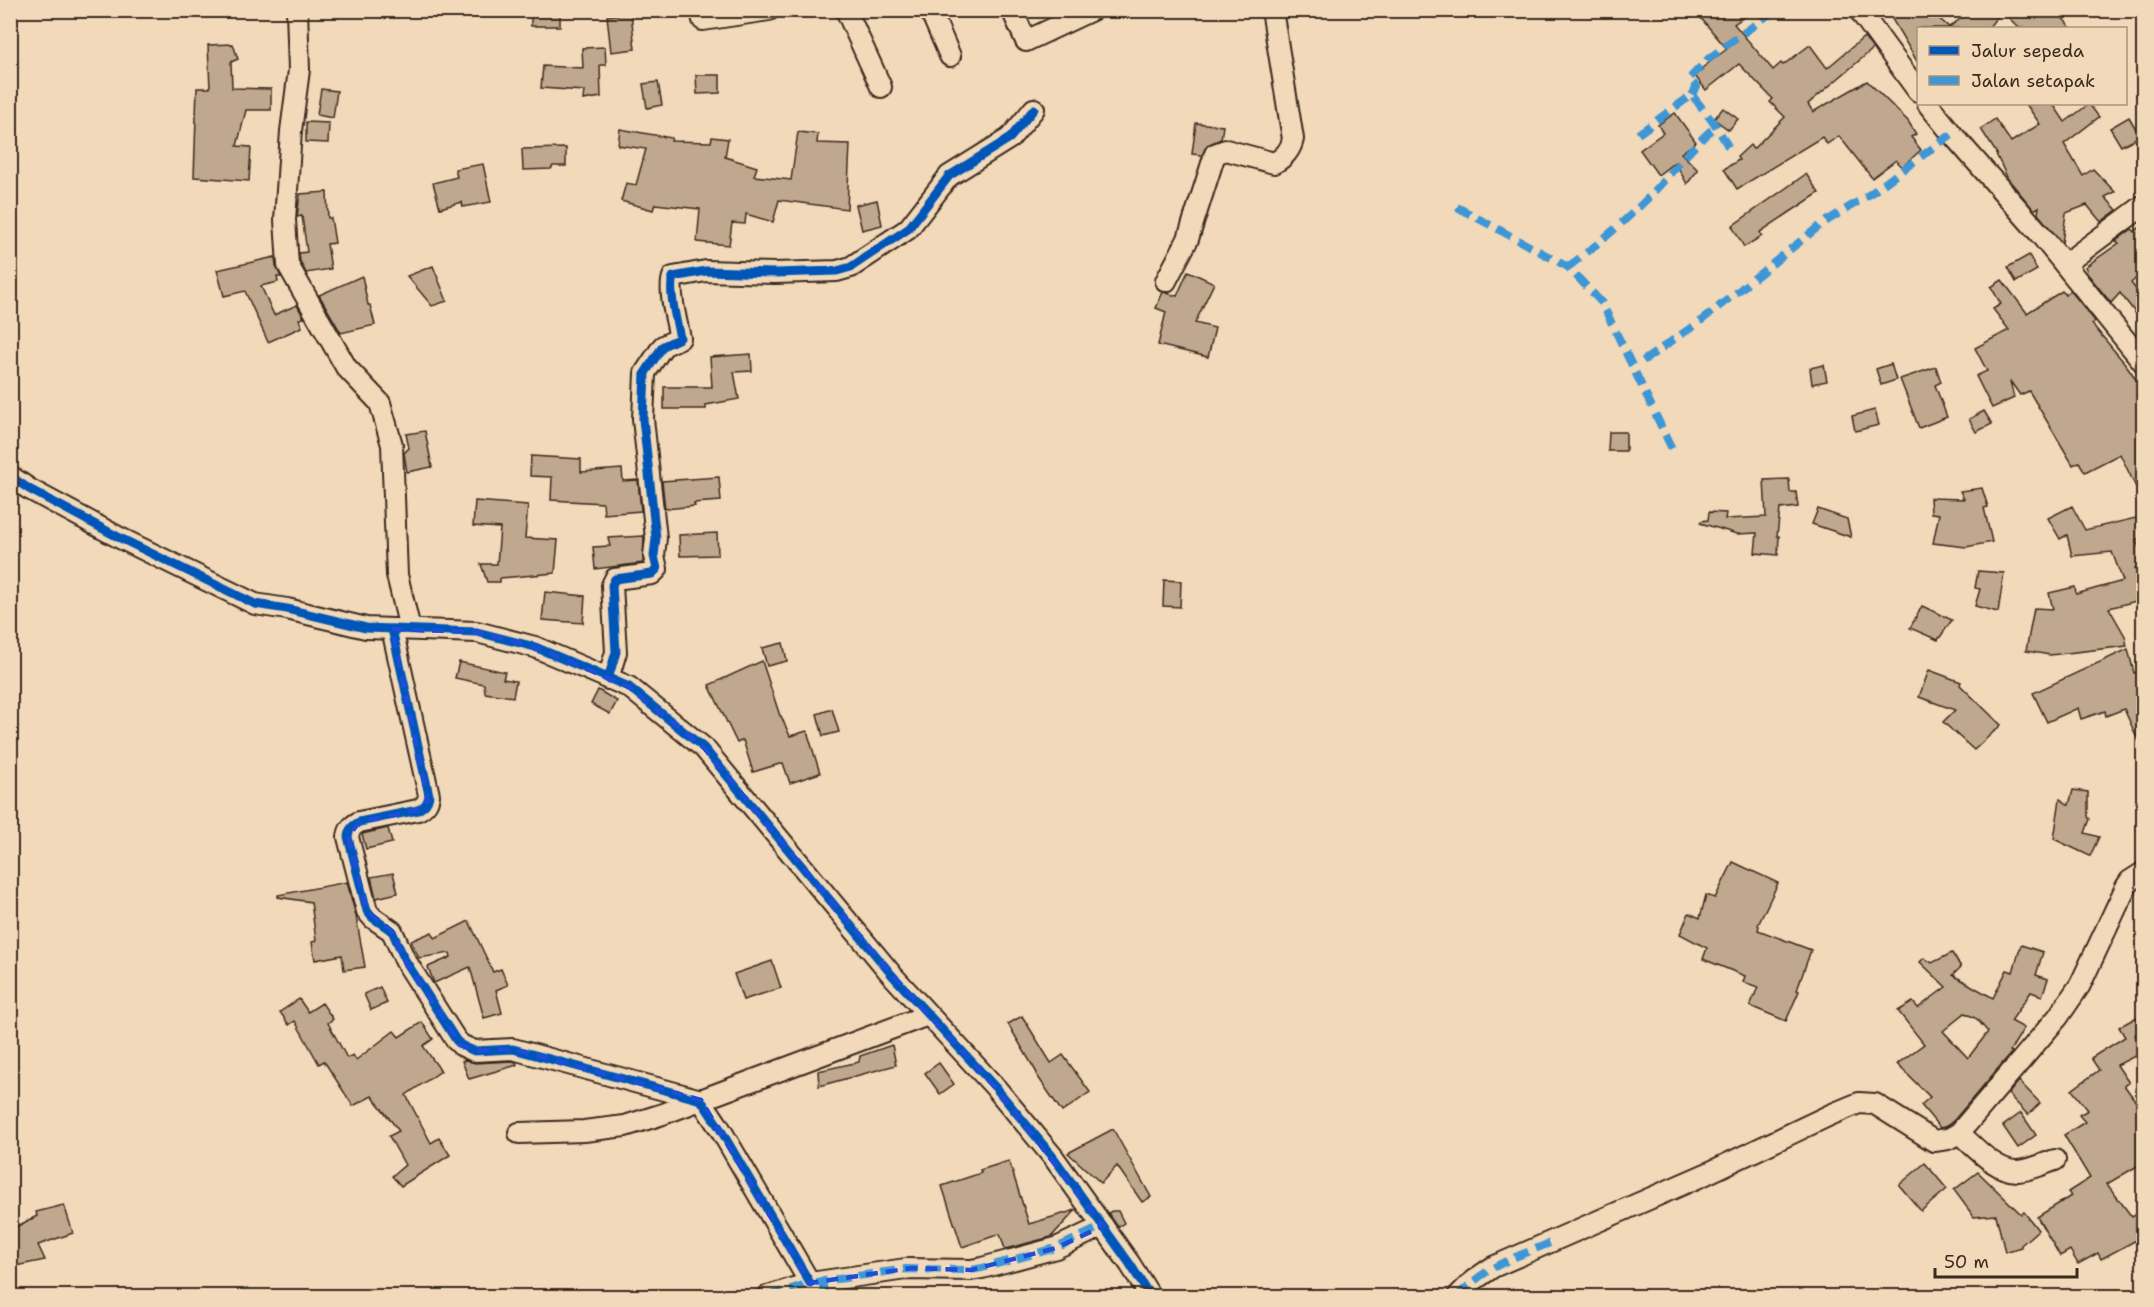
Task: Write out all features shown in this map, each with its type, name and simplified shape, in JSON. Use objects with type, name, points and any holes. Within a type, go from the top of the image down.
[{"type":"street","points":[[297,10],[299,70],[291,131],[285,220],[288,265],[346,367],[380,403],[392,445],[401,629],[429,795],[424,807],[418,810],[359,822],[349,831],[348,837],[370,915],[392,931],[405,960],[456,1040],[467,1049],[474,1051],[513,1049],[700,1100],[819,1287]]},
{"type":"street","points":[[701,10],[703,20],[769,10]]},
{"type":"street","points":[[846,10],[881,87]]},
{"type":"street","points":[[930,10],[950,56]]},
{"type":"street","points":[[1012,10],[1026,40],[1092,10]]},
{"type":"street","points":[[1166,281],[1188,239],[1215,154],[1226,150],[1270,162],[1284,155],[1293,139],[1273,16],[1275,10]]},
{"type":"street","points":[[1860,10],[1917,90]]},
{"type":"street","points":[[1929,105],[2065,264],[2144,363]]},
{"type":"street","points":[[608,679],[616,652],[612,585],[615,579],[652,574],[657,569],[654,556],[656,538],[643,419],[645,373],[663,346],[680,338],[671,280],[674,277],[706,271],[775,273],[837,271],[851,267],[908,229],[949,176],[1010,138],[1034,109]]},
{"type":"street","points":[[2065,264],[2142,209]]},
{"type":"street","points":[[10,476],[29,489],[120,538],[255,604],[287,609],[366,628],[477,632],[535,647],[629,687],[704,748],[892,975],[994,1087],[1054,1158],[1104,1226],[1150,1296]]},
{"type":"street","points":[[1458,1296],[1474,1280],[1493,1267],[1706,1174],[1830,1114],[1859,1103],[1875,1104],[1934,1141],[1948,1139],[1959,1133],[2058,1017],[2080,985],[2126,887],[2130,881],[2144,872]]},
{"type":"street","points":[[519,1133],[584,1131],[625,1126],[928,1015]]},
{"type":"street","points":[[1959,1133],[2000,1167],[2011,1171],[2025,1170],[2055,1161]]},
{"type":"street","points":[[768,1296],[906,1269],[982,1268],[1056,1248],[1104,1226]]},
{"type":"highlighted area","points":[[392,629],[477,632],[535,647],[629,687],[704,748],[892,975],[995,1087],[1103,1226],[1056,1248],[971,1270],[912,1268],[810,1283],[701,1100],[513,1049],[474,1051],[461,1045],[405,960],[392,931],[367,911],[348,837],[359,822],[418,810],[428,801]]},
{"type":"building","points":[[531,10],[560,10],[560,26],[531,26]]},
{"type":"building","points":[[1694,10],[1754,10],[1734,24],[1773,70],[1810,45],[1827,68],[1864,37],[1873,49],[1808,104],[1813,112],[1867,81],[1908,121],[1916,134],[1911,137],[1921,150],[1902,167],[1896,160],[1872,178],[1839,136],[1827,144],[1822,137],[1737,189],[1724,169],[1739,160],[1737,157],[1750,145],[1753,149],[1785,117],[1770,102],[1773,99],[1739,64],[1706,90],[1695,76],[1727,49]]},
{"type":"building","points":[[1904,10],[1929,10],[1949,27],[1917,27],[1917,61],[1892,19]]},
{"type":"building","points":[[1973,10],[2056,10],[2070,27],[2018,27],[2002,11],[1989,27],[1949,27]]},
{"type":"building","points":[[631,13],[635,49],[611,52],[607,16]]},
{"type":"building","points":[[233,44],[238,59],[231,62],[232,88],[271,89],[271,110],[246,110],[237,146],[251,147],[249,181],[194,177],[197,88],[210,88],[208,45]]},
{"type":"building","points":[[605,47],[606,65],[600,65],[601,97],[583,100],[584,91],[541,88],[543,66],[583,68],[582,48]]},
{"type":"building","points":[[696,75],[720,75],[720,93],[697,94]]},
{"type":"building","points":[[658,82],[662,105],[647,108],[643,84]]},
{"type":"building","points":[[321,89],[337,91],[333,118],[317,115]]},
{"type":"building","points":[[2027,105],[2054,105],[2065,122],[2090,105],[2099,117],[2064,144],[2083,176],[2093,169],[2115,192],[2105,197],[2117,210],[2101,222],[2087,205],[2066,213],[2062,243],[2038,214],[2039,207],[2034,210],[2008,179],[1997,154],[1981,129],[1995,119],[2011,142],[2040,124]]},
{"type":"building","points":[[1723,108],[1738,119],[1729,130],[1714,119]]},
{"type":"building","points":[[1675,113],[1696,142],[1681,153],[1698,170],[1687,184],[1675,162],[1658,175],[1640,150],[1663,133],[1658,125]]},
{"type":"building","points":[[2129,117],[2140,136],[2121,146],[2110,128]]},
{"type":"building","points":[[306,122],[329,123],[328,143],[306,142]]},
{"type":"building","points":[[1196,123],[1223,126],[1221,139],[1207,145],[1202,155],[1192,154]]},
{"type":"building","points":[[620,129],[672,138],[671,141],[711,142],[712,137],[728,139],[725,157],[757,167],[754,176],[791,180],[798,132],[818,134],[817,143],[850,144],[847,209],[779,200],[773,222],[746,214],[745,224],[732,223],[729,245],[697,242],[700,209],[655,204],[653,210],[621,201],[626,183],[636,185],[646,149],[618,145]]},
{"type":"building","points":[[566,148],[566,166],[523,170],[522,149]]},
{"type":"building","points":[[483,164],[491,202],[463,207],[462,202],[440,208],[433,183],[457,177],[455,169]]},
{"type":"building","points":[[1806,174],[1819,193],[1760,232],[1762,236],[1744,247],[1732,226]]},
{"type":"building","points":[[327,192],[328,218],[331,218],[335,243],[327,244],[331,269],[306,273],[299,253],[307,252],[302,216],[297,217],[300,194]]},
{"type":"building","points":[[877,200],[882,225],[862,230],[856,205]]},
{"type":"building","points":[[2143,224],[2144,271],[2131,283],[2144,299],[2144,324],[2120,293],[2111,303],[2086,272],[2085,267],[2119,243],[2116,241],[2132,229],[2135,232]]},
{"type":"building","points":[[2029,255],[2037,270],[2016,282],[2008,267]]},
{"type":"building","points":[[275,257],[281,277],[277,277],[278,282],[261,286],[274,315],[297,305],[304,318],[299,319],[302,327],[268,342],[245,291],[224,296],[217,270]]},
{"type":"building","points":[[433,266],[447,301],[432,306],[407,276]]},
{"type":"building","points":[[1188,271],[1214,283],[1195,323],[1215,328],[1208,357],[1158,345],[1166,312],[1156,308],[1163,292],[1177,296]]},
{"type":"building","points":[[362,276],[375,325],[341,333],[319,295]]},
{"type":"building","points":[[2002,280],[2027,313],[2062,291],[2065,295],[2070,290],[2095,321],[2092,324],[2127,366],[2144,391],[2144,504],[2120,454],[2085,472],[2079,462],[2073,465],[2029,391],[2020,395],[2010,381],[2014,398],[1992,408],[1976,376],[1987,371],[1975,348],[2009,330],[1993,309],[2001,304],[1991,287]]},
{"type":"building","points":[[751,354],[752,371],[734,372],[739,399],[706,405],[706,409],[664,409],[664,387],[712,387],[710,357]]},
{"type":"building","points":[[1891,364],[1896,380],[1881,385],[1876,369]]},
{"type":"building","points":[[1824,365],[1827,381],[1812,384],[1810,368]]},
{"type":"building","points":[[1936,367],[1941,382],[1935,385],[1947,417],[1919,428],[1900,379]]},
{"type":"building","points":[[1875,410],[1879,425],[1855,431],[1852,416]]},
{"type":"building","points":[[1984,411],[1992,424],[1976,432],[1969,419]]},
{"type":"building","points":[[425,431],[432,467],[407,472],[404,453],[409,448],[406,434]]},
{"type":"building","points":[[1609,432],[1626,432],[1626,451],[1608,451]]},
{"type":"building","points":[[531,456],[581,459],[581,472],[622,469],[623,481],[638,480],[641,511],[604,514],[603,503],[551,500],[552,477],[530,476]]},
{"type":"building","points":[[719,477],[721,501],[694,503],[695,506],[665,509],[662,481]]},
{"type":"building","points":[[1789,479],[1790,492],[1796,492],[1798,507],[1780,509],[1777,536],[1779,536],[1778,555],[1755,553],[1757,533],[1737,534],[1700,523],[1708,520],[1709,512],[1726,513],[1725,519],[1766,517],[1764,480]]},
{"type":"building","points":[[1982,488],[1988,507],[1984,508],[1992,542],[1966,547],[1933,543],[1939,514],[1931,513],[1930,498],[1964,499],[1960,491]]},
{"type":"building","points":[[475,501],[528,505],[525,538],[558,540],[555,573],[500,578],[500,582],[487,582],[481,564],[497,564],[500,528],[473,526]]},
{"type":"building","points":[[2072,506],[2085,530],[2140,517],[2144,525],[2144,536],[2136,540],[2144,559],[2144,565],[2135,569],[2144,583],[2144,599],[2109,608],[2125,636],[2127,646],[2050,655],[2026,651],[2034,608],[2053,609],[2049,593],[2075,587],[2076,594],[2123,581],[2112,552],[2072,556],[2067,535],[2060,539],[2048,518]]},
{"type":"building","points":[[1818,509],[1847,519],[1851,537],[1812,524]]},
{"type":"building","points":[[717,533],[718,555],[680,556],[679,535]]},
{"type":"building","points":[[644,536],[643,563],[595,569],[593,547],[610,546],[608,538]]},
{"type":"building","points":[[1978,571],[2004,573],[1998,612],[1975,606],[1980,589],[1975,588]]},
{"type":"building","points":[[1164,580],[1181,581],[1180,607],[1163,606]]},
{"type":"building","points":[[545,592],[585,596],[583,623],[542,620]]},
{"type":"building","points":[[1922,606],[1952,620],[1938,640],[1910,628]]},
{"type":"building","points":[[783,643],[787,661],[767,666],[762,648]]},
{"type":"building","points":[[2128,649],[2134,673],[2144,669],[2144,753],[2124,709],[2106,716],[2105,711],[2081,719],[2078,708],[2047,722],[2033,693]]},
{"type":"building","points":[[762,661],[780,716],[790,736],[807,731],[820,773],[790,783],[783,763],[753,772],[743,740],[737,743],[709,685]]},
{"type":"building","points":[[459,662],[505,672],[503,679],[516,681],[513,697],[485,693],[484,684],[455,678]]},
{"type":"building","points":[[1929,670],[1961,682],[1960,685],[2001,725],[1974,750],[1943,722],[1955,710],[1919,697]]},
{"type":"building","points":[[598,690],[617,701],[610,714],[591,704]]},
{"type":"building","points":[[832,709],[839,732],[823,736],[817,714]]},
{"type":"building","points":[[2073,790],[2088,792],[2088,817],[2090,819],[2085,833],[2099,837],[2090,856],[2054,839],[2060,799],[2069,805]]},
{"type":"building","points":[[388,828],[392,843],[366,849],[362,834]]},
{"type":"building","points":[[1733,862],[1778,883],[1758,925],[1758,930],[1811,950],[1797,990],[1799,991],[1786,1021],[1750,1006],[1758,987],[1743,982],[1745,976],[1703,959],[1707,948],[1680,934],[1689,913],[1700,918],[1706,895],[1715,898]]},
{"type":"building","points":[[393,873],[398,893],[376,898],[371,877]]},
{"type":"building","points":[[347,882],[365,967],[344,970],[342,955],[315,960],[312,942],[316,941],[311,902],[278,897],[278,895]]},
{"type":"building","points":[[469,921],[493,972],[501,969],[508,985],[496,990],[502,1013],[484,1018],[470,967],[434,983],[428,967],[451,957],[450,953],[419,958],[411,941],[432,932],[435,938]]},
{"type":"building","points":[[2021,945],[2043,952],[2036,975],[2048,979],[2042,996],[2031,992],[2011,1021],[2024,1028],[2010,1051],[2012,1052],[1955,1119],[1947,1126],[1940,1128],[1921,1105],[1930,1097],[1897,1064],[1924,1044],[1898,1011],[1913,1002],[1918,1008],[1946,987],[1920,962],[1924,958],[1932,963],[1952,953],[1961,967],[1953,975],[1993,998],[2007,970],[2013,972]],"holes":[[[1965,1013],[1977,1019],[1988,1032],[1968,1058],[1943,1031]]]},
{"type":"building","points":[[772,961],[781,988],[743,1000],[734,974]]},
{"type":"building","points":[[380,987],[387,1003],[371,1010],[364,994]]},
{"type":"building","points":[[299,999],[308,1012],[322,1003],[333,1019],[328,1023],[347,1058],[353,1055],[356,1060],[394,1031],[399,1037],[422,1022],[433,1039],[423,1046],[441,1071],[406,1095],[431,1143],[439,1138],[450,1155],[401,1186],[392,1176],[405,1165],[389,1136],[399,1131],[372,1096],[353,1106],[324,1061],[319,1064],[295,1021],[289,1025],[280,1012]]},
{"type":"building","points":[[2144,1013],[2144,1029],[2135,1035],[2143,1052],[2117,1065],[2129,1083],[2124,1085],[2144,1113],[2144,1162],[2107,1184],[2132,1217],[2144,1210],[2144,1236],[2101,1259],[2098,1253],[2078,1264],[2070,1250],[2060,1256],[2037,1217],[2071,1196],[2068,1192],[2090,1178],[2064,1135],[2085,1122],[2079,1115],[2088,1110],[2072,1090],[2099,1070],[2091,1058],[2125,1037],[2119,1027]]},
{"type":"building","points":[[1022,1016],[1051,1063],[1063,1055],[1090,1092],[1062,1112],[1036,1074],[1008,1024]]},
{"type":"building","points":[[892,1045],[896,1065],[819,1086],[818,1071],[859,1062],[860,1056]]},
{"type":"building","points":[[462,1061],[475,1063],[512,1061],[517,1065],[469,1079]]},
{"type":"building","points":[[939,1063],[954,1084],[940,1094],[925,1073]]},
{"type":"building","points":[[2019,1081],[2040,1103],[2028,1115],[2008,1094]]},
{"type":"building","points":[[2021,1113],[2036,1135],[2018,1148],[2003,1126]]},
{"type":"building","points":[[1113,1129],[1151,1197],[1142,1202],[1117,1166],[1101,1183],[1068,1153]]},
{"type":"building","points":[[1009,1161],[1029,1224],[1076,1210],[1051,1237],[1005,1249],[1000,1234],[962,1247],[942,1186]]},
{"type":"building","points":[[1925,1163],[1947,1189],[1921,1211],[1899,1185]]},
{"type":"building","points":[[1978,1172],[2021,1214],[2024,1212],[2038,1230],[2021,1247],[2005,1252],[1996,1215],[1974,1217],[1954,1190]]},
{"type":"building","points":[[64,1205],[73,1233],[38,1245],[45,1260],[10,1267],[10,1230],[37,1216],[36,1212]]},
{"type":"building","points":[[1118,1211],[1124,1223],[1118,1227],[1108,1213]]},
{"type":"marked path","points":[[1692,95],[1697,87],[1689,79],[1708,59],[1775,10]]},
{"type":"marked path","points":[[1638,134],[1692,95],[1716,126],[1732,153]]},
{"type":"marked path","points":[[1568,267],[1610,234],[1716,126]]},
{"type":"marked path","points":[[1643,361],[1702,320],[1822,224],[1867,196],[1952,134]]},
{"type":"marked path","points":[[1457,207],[1568,267],[1602,303],[1674,453]]},
{"type":"marked path","points":[[768,1296],[810,1283],[906,1269],[971,1270],[982,1268],[1056,1248],[1103,1226]]},
{"type":"marked path","points":[[1458,1296],[1490,1270],[1512,1258],[1550,1243]]},
{"type":"marked path","points":[[822,1281],[825,1296]]},
{"type":"cycle path","points":[[608,679],[616,652],[612,585],[615,579],[652,574],[657,569],[654,556],[656,538],[643,419],[645,373],[663,346],[680,338],[672,298],[673,277],[706,271],[775,273],[837,271],[851,267],[908,229],[949,176],[1010,138],[1034,109]]},
{"type":"cycle path","points":[[10,476],[29,489],[120,538],[255,604],[287,609],[366,628],[477,632],[535,647],[629,687],[704,748],[892,975],[995,1087],[1054,1158],[1130,1264],[1150,1296]]},
{"type":"cycle path","points":[[392,629],[429,795],[426,804],[418,810],[359,822],[350,830],[348,837],[367,911],[392,931],[405,960],[461,1045],[474,1051],[513,1049],[701,1100],[810,1283]]}]
